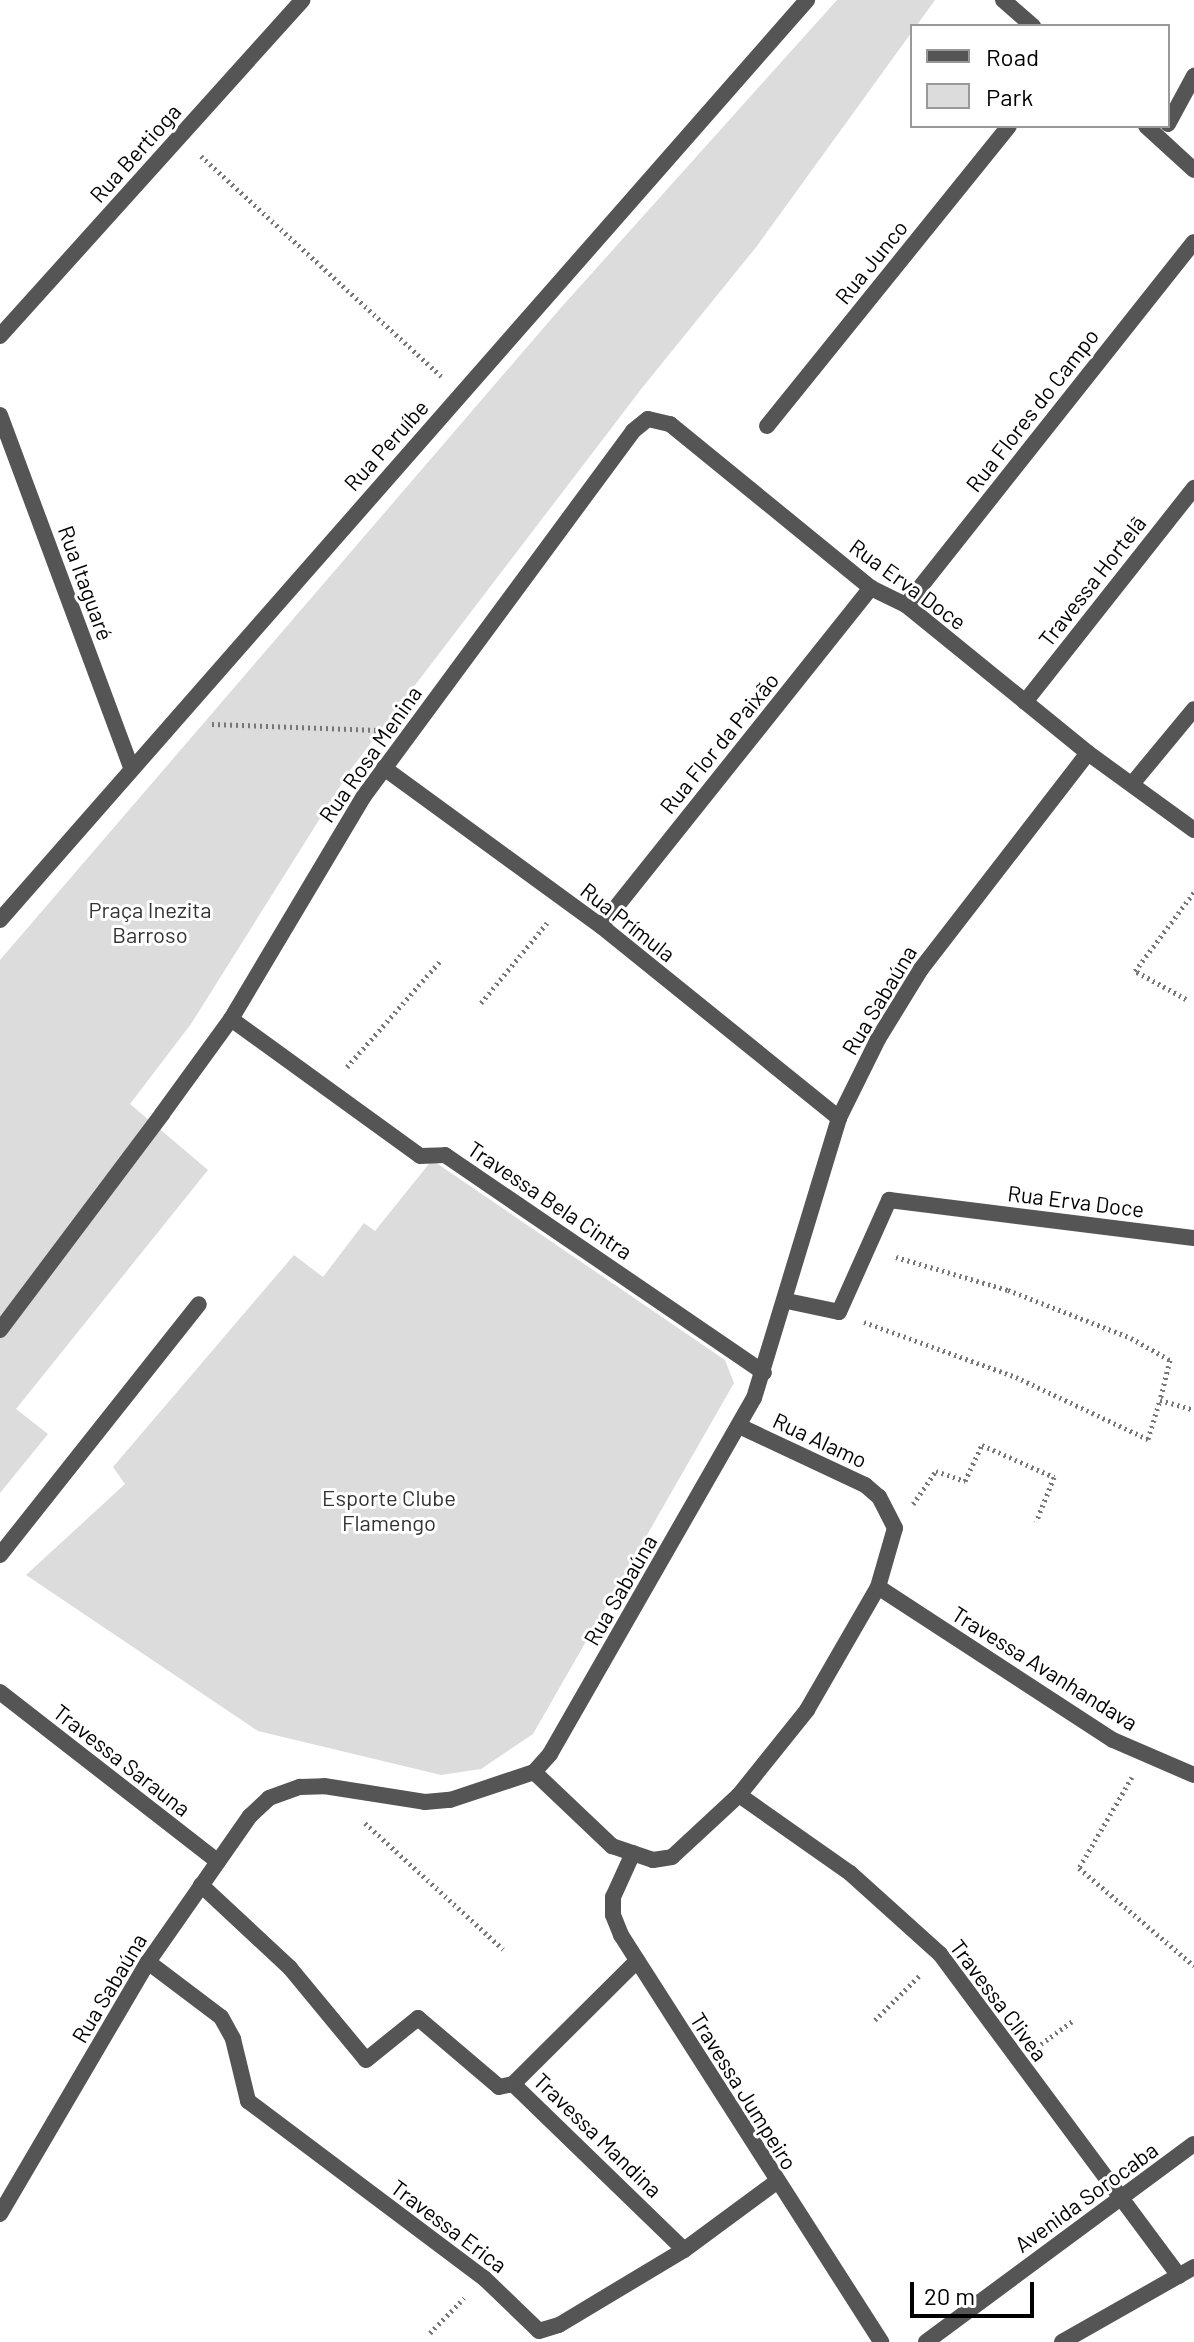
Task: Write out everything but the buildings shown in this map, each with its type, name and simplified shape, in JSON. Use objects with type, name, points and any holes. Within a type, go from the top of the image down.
[{"type":"street","name":"Rua Bertioga","points":[[0,336],[303,0]]},
{"type":"street","name":"Rua Peruíbe","points":[[0,920],[187,703],[807,0]]},
{"type":"street","points":[[1003,0],[1031,24]]},
{"type":"street","points":[[1170,120],[1194,76]]},
{"type":"street","name":"Rua Junco","points":[[767,426],[1007,128]]},
{"type":"street","points":[[1165,129],[1194,170]]},
{"type":"street","name":"Rua Flores do Campo","points":[[906,605],[1192,249]]},
{"type":"street","name":"Rua Itaguaré","points":[[0,415],[131,767]]},
{"type":"street","name":"Rua Erva Doce","points":[[633,431],[648,419],[670,424],[871,588],[906,605],[1088,753],[1194,830]]},
{"type":"street","name":"Rua Rosa Menina","points":[[0,1330],[231,1019],[384,768],[633,431]]},
{"type":"street","name":"Travessa Hortelã","points":[[1025,702],[1194,488]]},
{"type":"street","name":"Rua Flor da Paixão","points":[[601,926],[871,588]]},
{"type":"street","points":[[1132,784],[1194,709]]},
{"type":"street","name":"Rua Sabaúna","points":[[0,2214],[148,1962],[201,1885],[269,1798],[300,1787],[324,1786],[425,1802],[475,1793],[534,1772],[568,1726],[739,1426],[764,1373],[839,1118],[914,979],[1088,753]]},
{"type":"street","name":"Rua Prímula","points":[[384,768],[601,926],[839,1118]]},
{"type":"street","name":"Travessa Bela Cintra","points":[[231,1019],[420,1156],[445,1155],[764,1373]]},
{"type":"street","name":"Rua Erva Doce","points":[[839,1312],[889,1200],[1194,1238]]},
{"type":"street","points":[[787,1301],[839,1312]]},
{"type":"street","points":[[0,1555],[199,1304]]},
{"type":"street","name":"Rua Alamo","points":[[739,1426],[865,1485],[889,1512]]},
{"type":"street","points":[[534,1772],[594,1832],[653,1860],[672,1857],[739,1795],[807,1710],[878,1587],[893,1546],[889,1512]]},
{"type":"street","name":"Travessa Avanhandava","points":[[878,1587],[1142,1754],[1194,1775]]},
{"type":"street","name":"Travessa Sarauna","points":[[0,1692],[218,1862]]},
{"type":"street","name":"Travessa Clivea","points":[[739,1795],[850,1873],[940,1954],[1119,2200],[1179,2276]]},
{"type":"street","name":"Travessa Jumpeiro","points":[[633,1853],[613,1897],[613,1915],[637,1961],[775,2183],[881,2342]]},
{"type":"street","name":"Travessa Mandina","points":[[201,1885],[290,1968],[366,2060],[418,2018],[499,2087],[513,2084],[684,2250]]},
{"type":"street","points":[[513,2084],[637,1961]]},
{"type":"street","name":"Travessa Erica","points":[[148,1962],[221,2017],[233,2039],[248,2101],[484,2278],[539,2331],[684,2250],[775,2183]]},
{"type":"street","name":"Avenida Sorocaba","points":[[926,2342],[1194,2144]]},
{"type":"street","points":[[1062,2342],[1194,2267]]},
{"type":"path","points":[[179,137],[461,394]]},
{"type":"path","points":[[187,703],[210,724],[376,729],[399,748]]},
{"type":"path","points":[[1186,999],[1135,971],[1194,892]]},
{"type":"path","points":[[481,1003],[565,900]]},
{"type":"path","points":[[330,1091],[374,1032],[441,960]]},
{"type":"path","points":[[839,1312],[1016,1377],[1148,1439],[1170,1360],[1131,1338],[1008,1290],[867,1249]]},
{"type":"path","points":[[1160,1400],[1194,1410]]},
{"type":"path","points":[[889,1512],[918,1502],[936,1471],[965,1481],[982,1445],[1054,1477],[1036,1522]]},
{"type":"path","points":[[1142,1754],[1117,1809],[1079,1868],[1194,1966]]},
{"type":"path","points":[[324,1786],[503,1949]]},
{"type":"path","points":[[875,2020],[940,1954]]},
{"type":"path","points":[[1018,2061],[1073,2021]]},
{"type":"path","points":[[430,2333],[484,2278]]},
{"type":"green space","name":"Praça Inezita Barroso","points":[[837,0],[935,0],[918,24],[910,24],[910,35],[757,246],[642,388],[351,769],[191,1024],[130,1104],[208,1170],[16,1409],[48,1434],[0,1493],[0,960],[558,311]]},
{"type":"green space","name":"Esporte Clube Flamengo","points":[[432,1160],[725,1360],[734,1383],[533,1734],[481,1769],[441,1775],[258,1731],[26,1575],[125,1484],[113,1467],[294,1255],[323,1277],[364,1223],[375,1231]]}]
